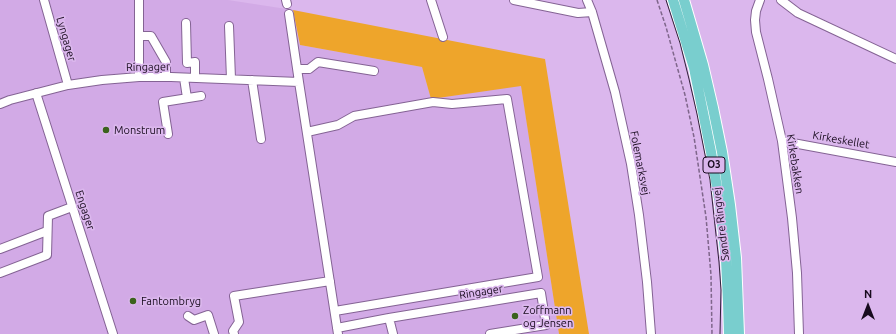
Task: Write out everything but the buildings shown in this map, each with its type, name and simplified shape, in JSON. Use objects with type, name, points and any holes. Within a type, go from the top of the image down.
[{"type":"main road","name":"Søndre Ringvej","points":[[673,0],[694,68],[712,152],[726,260],[728,334]]},
{"type":"main road","name":"Søndre Ringvej","points":[[684,0],[703,65],[722,152],[736,258],[739,334]]},
{"type":"street","name":"Lyngager","points":[[44,0],[68,85]]},
{"type":"street","points":[[139,0],[139,77]]},
{"type":"street","points":[[431,0],[443,37]]},
{"type":"street","points":[[514,0],[578,13],[592,12]]},
{"type":"street","name":"Folemarksvej","points":[[587,0],[592,12],[615,92],[630,164],[647,282],[651,334]]},
{"type":"street","name":"Kirkebakken","points":[[760,0],[756,11],[756,32],[782,141],[792,218],[797,273],[799,334]]},
{"type":"street","points":[[781,0],[798,13],[896,59]]},
{"type":"street","name":"Ringager","points":[[289,14],[338,331],[390,318],[541,293],[546,325],[490,334]]},
{"type":"street","points":[[186,22],[187,63],[194,62],[195,78]]},
{"type":"street","points":[[229,26],[231,79]]},
{"type":"street","points":[[139,36],[151,36],[166,62],[166,77]]},
{"type":"street","points":[[298,69],[309,69],[318,62],[374,71]]},
{"type":"street","name":"Ringager","points":[[0,104],[68,85],[139,77],[299,82]]},
{"type":"street","points":[[184,78],[186,98]]},
{"type":"street","points":[[252,80],[262,139]]},
{"type":"street","name":"Engager","points":[[36,93],[113,334]]},
{"type":"street","points":[[168,134],[163,102],[201,96]]},
{"type":"street","points":[[307,132],[338,125],[354,116],[433,102],[452,104],[507,99],[538,277],[335,311]]},
{"type":"street","name":"Kirkeskellet","points":[[782,141],[896,162]]},
{"type":"street","points":[[0,273],[46,255],[48,216],[72,207]]},
{"type":"street","points":[[0,249],[47,231]]},
{"type":"street","points":[[234,334],[233,331],[239,322],[234,296],[330,281]]},
{"type":"street","points":[[188,316],[194,320],[208,315],[214,334]]},
{"type":"street","points":[[390,318],[392,334]]},
{"type":"path","points":[[657,0],[666,27],[684,95],[695,145],[706,217],[711,275],[712,334]]},
{"type":"shaded area","points":[[0,0],[228,0],[293,10],[300,45],[422,67],[431,99],[521,85],[559,334],[0,334]]},
{"type":"shaded area","points":[[293,10],[545,59],[589,334],[559,334],[521,86],[431,99],[422,67],[300,45]]},
{"type":"tram line","points":[[666,0],[680,43],[689,79],[710,180],[721,290],[720,334]]},
{"type":"place","name":"Monstrum","points":[[106,130]]},
{"type":"place","name":"Fantombryg","points":[[133,301]]},
{"type":"place","name":"Zoffmann og Jensen","points":[[515,316]]}]
